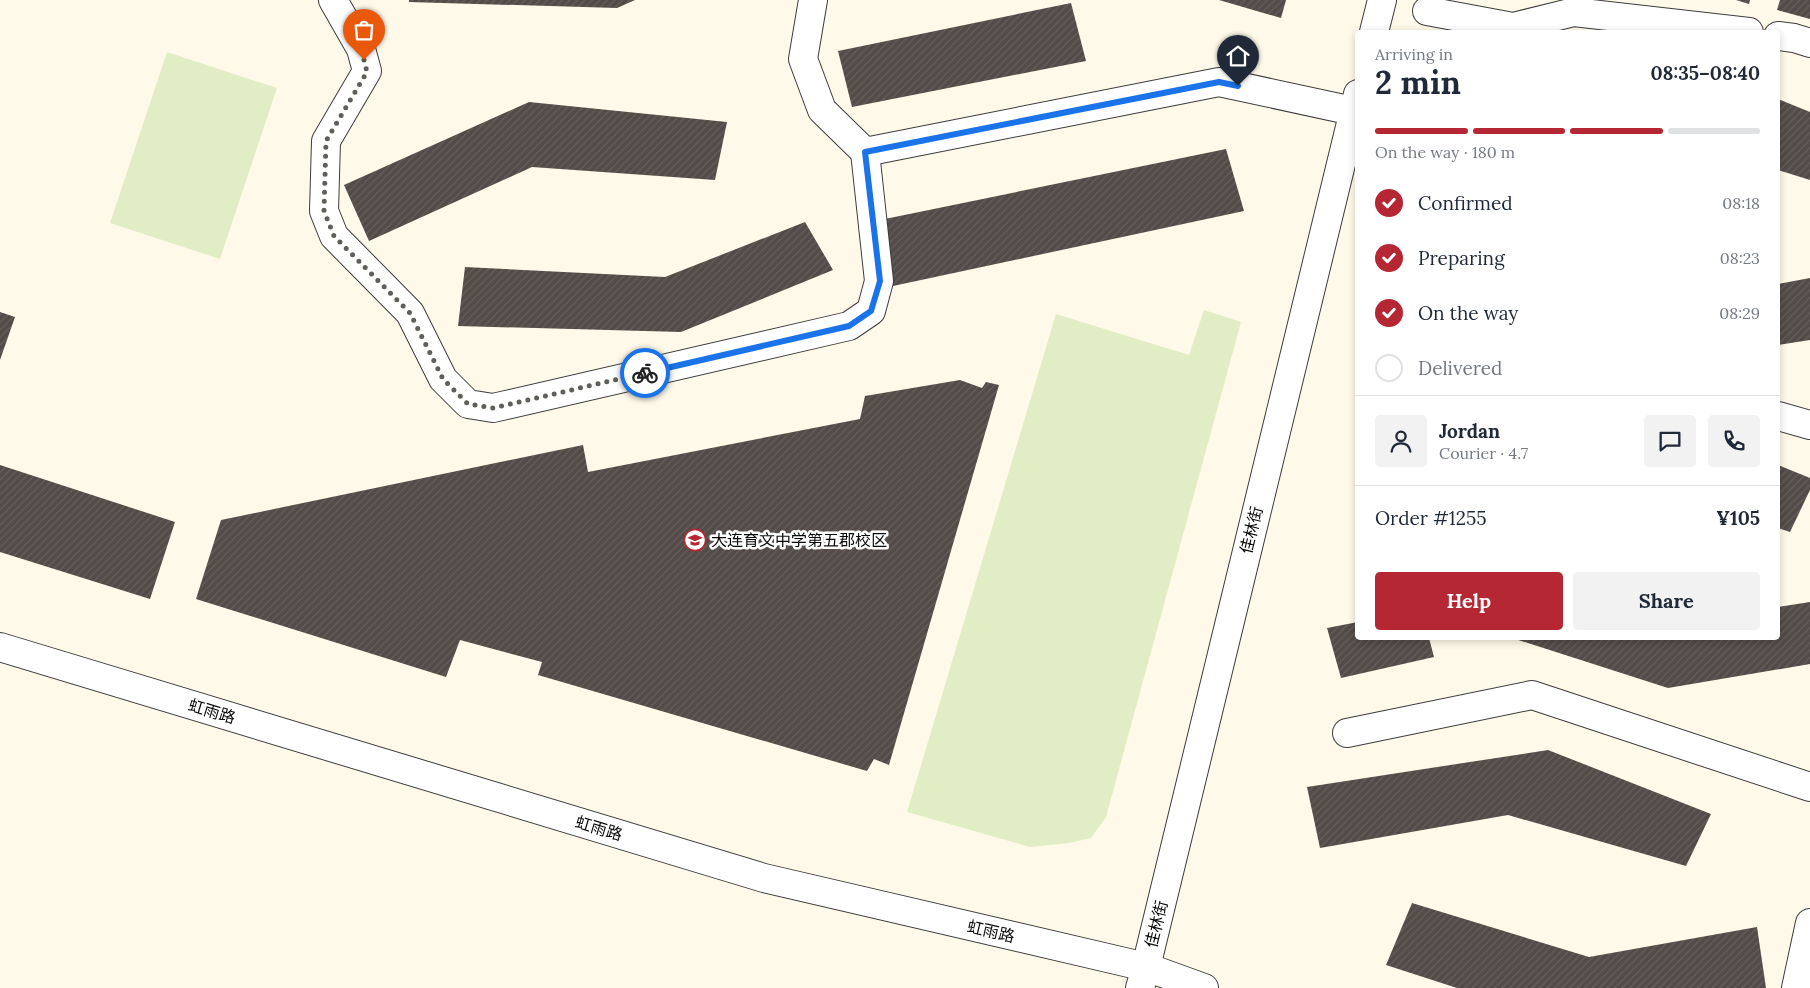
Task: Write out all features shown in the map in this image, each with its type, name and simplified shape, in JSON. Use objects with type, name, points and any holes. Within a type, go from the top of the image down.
[{"type":"street","points":[[333,0],[361,49],[367,72],[326,141],[324,211],[334,236],[410,313],[443,379],[468,404],[493,408],[849,326],[871,311],[880,281],[865,152],[822,110],[804,59],[813,0]]},
{"type":"street","points":[[1374,30],[1382,0]]},
{"type":"street","points":[[1427,12],[1513,27],[1569,6],[1735,30]]},
{"type":"street","points":[[1780,36],[1810,43]]},
{"type":"street","points":[[865,152],[1219,82],[1355,103]]},
{"type":"street","name":"佳林街","points":[[1143,977],[1355,103]]},
{"type":"street","points":[[1780,417],[1810,425]]},
{"type":"street","name":"虹雨路","points":[[0,647],[764,878],[1143,977],[1204,988]]},
{"type":"street","points":[[1347,733],[1532,695],[1810,786]]},
{"type":"street","points":[[1796,988],[1810,923]]},
{"type":"green space","points":[[167,52],[277,88],[220,259],[110,223]]},
{"type":"green space","points":[[1204,310],[1241,322],[1106,817],[1091,838],[1069,843],[1030,847],[907,812],[1056,314],[1189,355]]},
{"type":"building","points":[[409,0],[635,0],[617,8],[409,2]]},
{"type":"building","points":[[1219,0],[1286,0],[1281,18]]},
{"type":"building","points":[[1736,0],[1750,0],[1749,4]]},
{"type":"building","points":[[1780,0],[1810,0],[1810,19],[1777,10]]},
{"type":"building","points":[[1071,3],[1086,61],[852,107],[838,51]]},
{"type":"building","points":[[1780,100],[1810,112],[1810,180],[1780,171]]},
{"type":"building","points":[[529,102],[727,122],[715,180],[532,167],[369,241],[344,185]]},
{"type":"building","points":[[1226,149],[1244,211],[893,286],[880,220]]},
{"type":"building","points":[[805,222],[833,270],[681,332],[458,326],[465,267],[665,277]]},
{"type":"building","points":[[1810,278],[1810,340],[1780,345],[1780,284]]},
{"type":"building","points":[[0,312],[15,317],[0,360]]},
{"type":"building","points":[[960,380],[982,388],[986,382],[999,385],[889,765],[874,759],[867,771],[538,675],[542,662],[460,640],[446,677],[196,599],[221,520],[583,445],[588,472],[860,419],[865,396]]},
{"type":"building","points":[[0,465],[175,522],[150,599],[0,552]]},
{"type":"building","points":[[1780,466],[1810,478],[1810,490],[1790,532],[1780,529]]},
{"type":"building","points":[[1810,602],[1810,664],[1668,688],[1518,640],[1780,640],[1780,607]]},
{"type":"building","points":[[1355,623],[1355,640],[1430,640],[1434,657],[1341,678],[1327,628]]},
{"type":"building","points":[[1548,750],[1711,814],[1686,866],[1508,815],[1320,848],[1307,787]]},
{"type":"building","points":[[1412,903],[1589,957],[1757,927],[1766,988],[1457,988],[1386,965]]},
{"type":"way so far","points":[[364,60],[367,72],[326,141],[324,211],[334,236],[410,313],[443,379],[468,404],[493,408],[645,373]]},
{"type":"place","name":"大连育文中学第五郡校区","points":[[695,540]]},
{"type":"route","points":[[645,373],[849,326],[871,311],[880,281],[865,152],[1219,82],[1238,86]]}]
